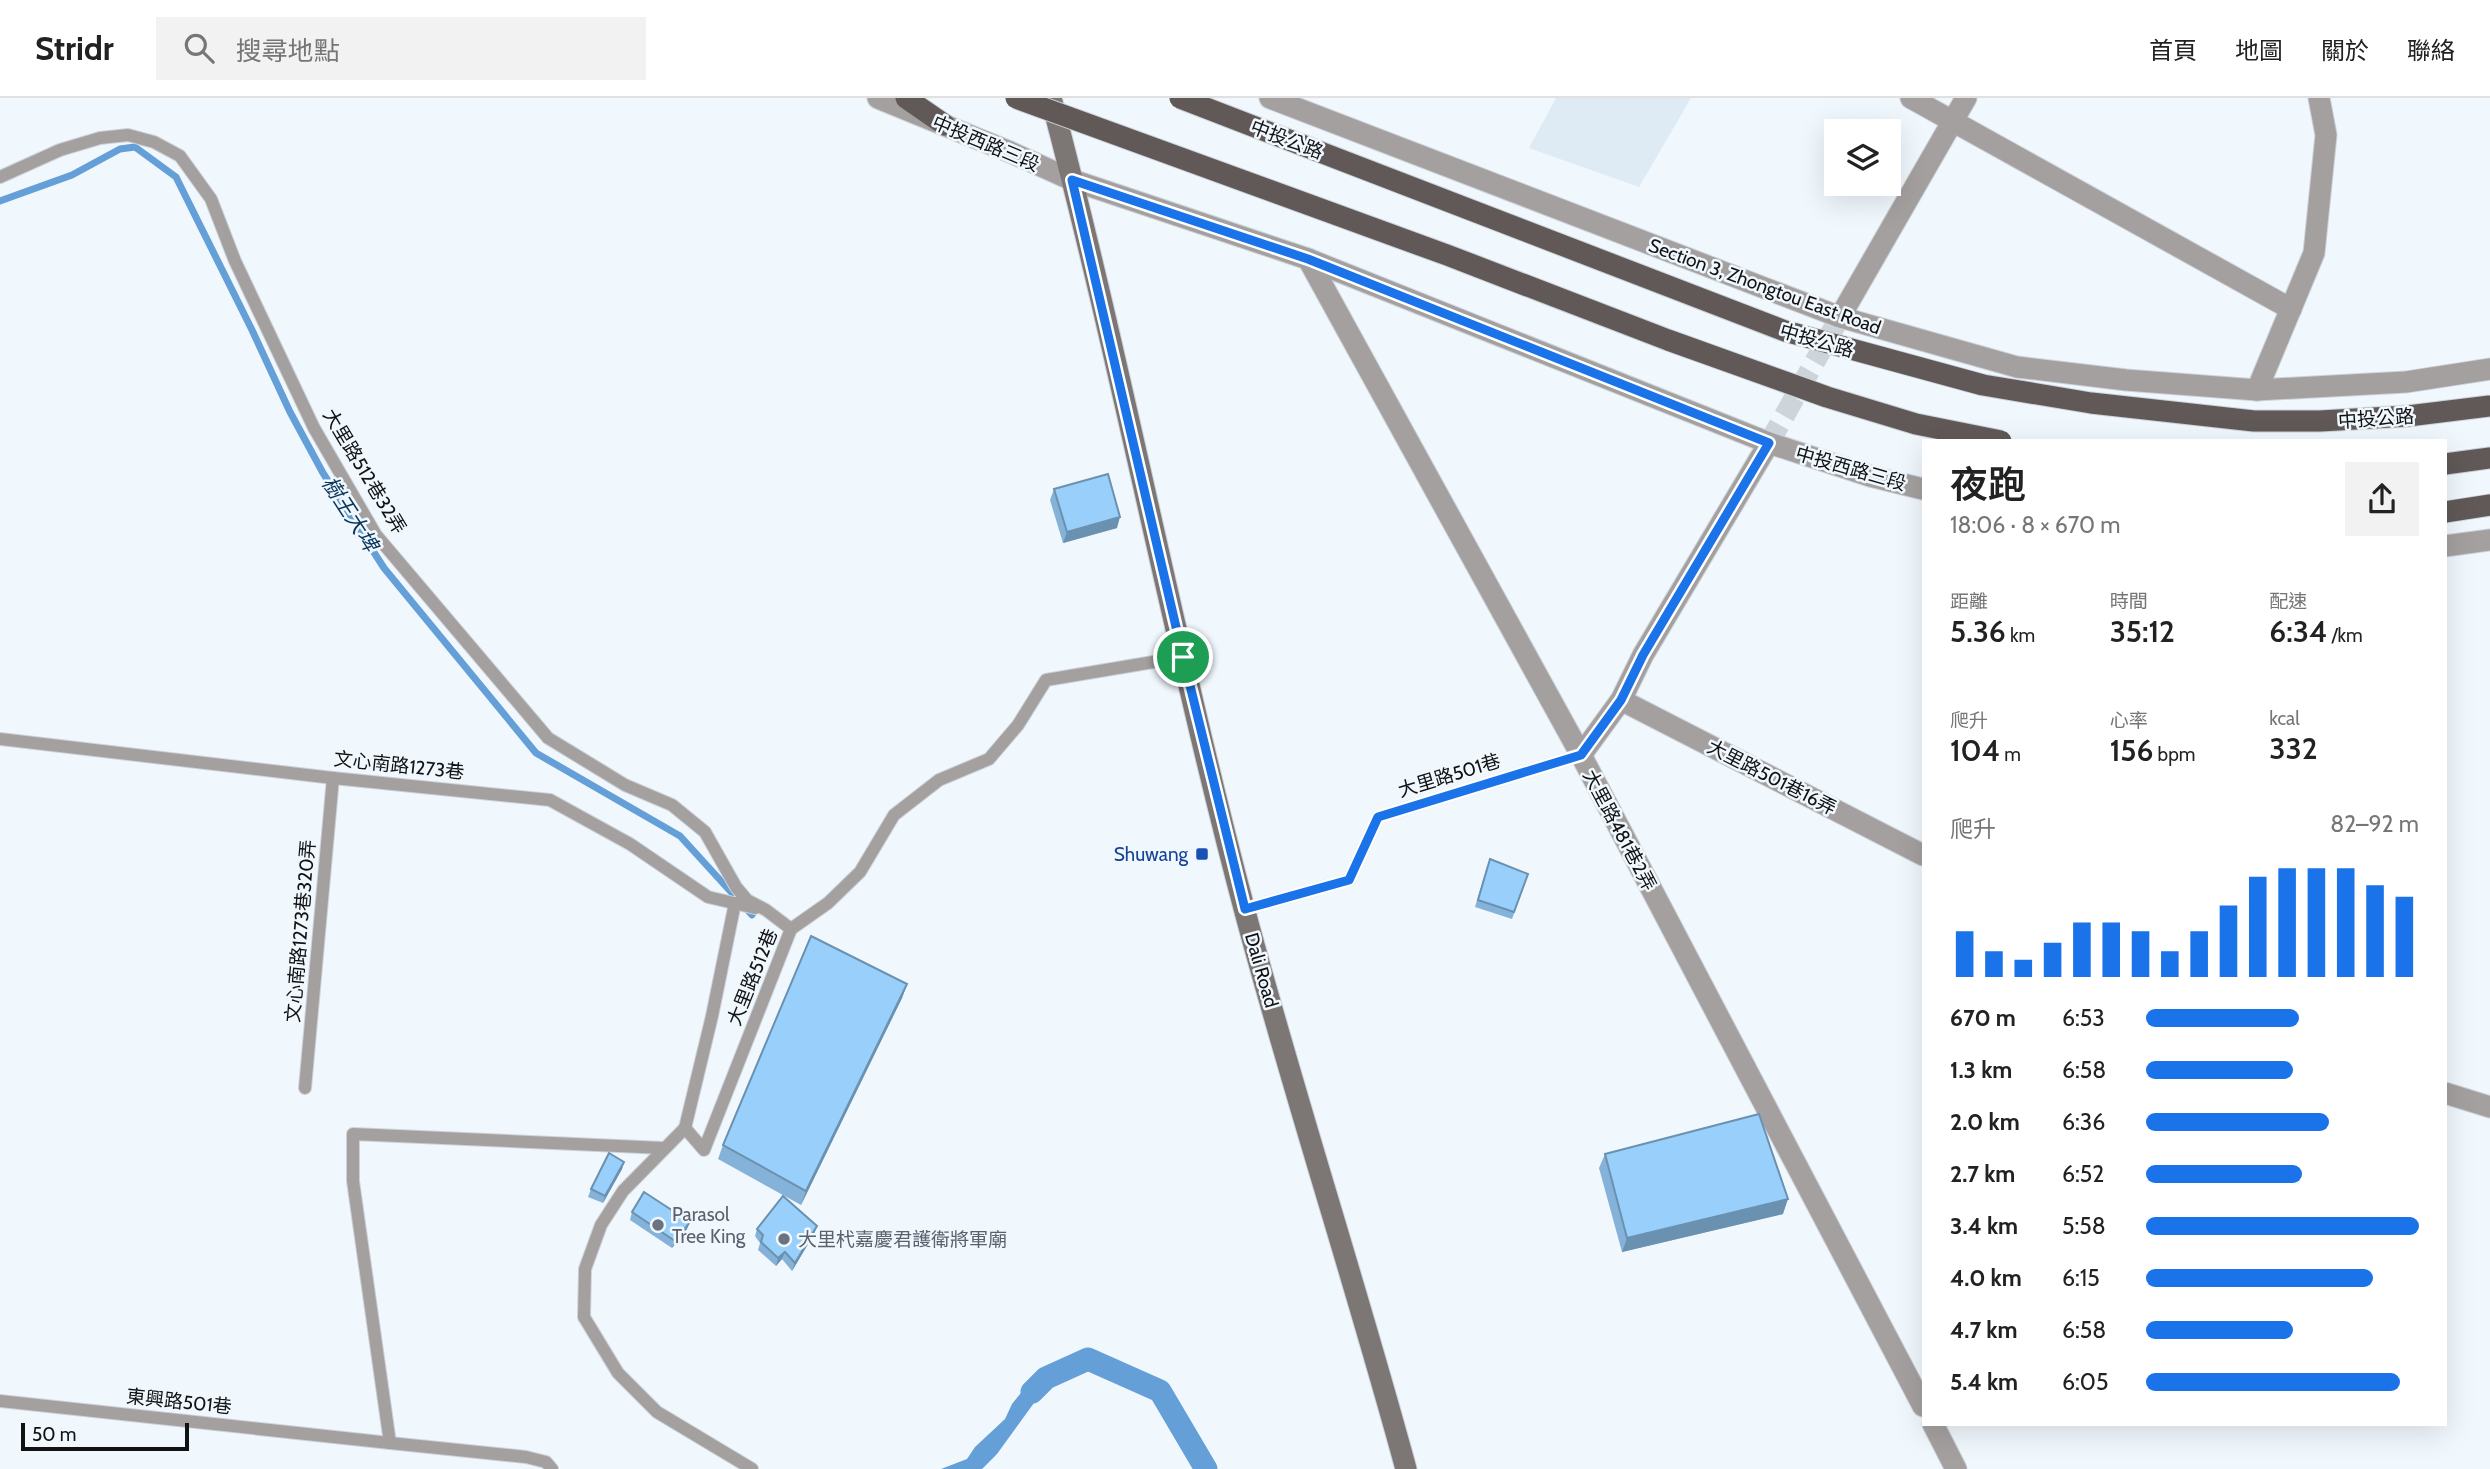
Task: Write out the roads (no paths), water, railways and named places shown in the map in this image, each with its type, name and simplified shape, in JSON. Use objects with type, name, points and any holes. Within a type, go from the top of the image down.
[{"type":"main road","points":[[905,98],[945,125]]},
{"type":"main road","points":[[1016,98],[1827,397],[1916,424],[1991,439]]},
{"type":"main road","name":"中投公路","points":[[1180,98],[1784,331],[1983,385],[2091,402],[2254,421],[2320,421],[2408,416],[2490,406]]},
{"type":"main road","points":[[2447,464],[2490,458]]},
{"type":"main road","points":[[2447,512],[2490,505]]},
{"type":"street","name":"中投西路三段","points":[[878,98],[1072,180],[1308,259],[1769,443],[1870,477],[1922,489]]},
{"type":"street","name":"Dali Road","points":[[1051,98],[1245,909],[1406,1469]]},
{"type":"street","name":"Section 3, Zhongtou East Road","points":[[1270,98],[1840,317],[2017,367],[2126,380],[2257,390],[2406,382],[2490,369]]},
{"type":"street","points":[[1911,98],[2291,309]]},
{"type":"street","points":[[1840,317],[1966,98]]},
{"type":"street","points":[[2257,390],[2314,253],[2326,135],[2319,98]]},
{"type":"street","name":"大里路481巷2弄","points":[[1308,259],[1581,755],[1922,1404]]},
{"type":"street","points":[[1581,755],[1621,700],[1643,655],[1769,443]]},
{"type":"street","points":[[2447,546],[2490,540]]},
{"type":"street","name":"大里路501巷16弄","points":[[1621,700],[1922,854]]},
{"type":"street","points":[[2447,1094],[2490,1108]]},
{"type":"street","points":[[1934,1426],[1956,1469]]},
{"type":"lane","name":"大里路512巷32弄","points":[[0,177],[61,150],[100,138],[128,135],[154,142],[180,156],[211,199],[235,261],[314,428],[376,535],[548,738],[625,785],[672,805],[705,832],[736,887],[747,901],[791,929]]},
{"type":"lane","name":"大里路512巷","points":[[735,903],[685,1128],[704,1150],[791,929],[828,903],[860,872],[894,815],[939,780],[989,759],[1018,725],[1046,680],[1183,657]]},
{"type":"lane","name":"文心南路1273巷","points":[[0,739],[332,778],[550,800],[630,844],[708,897],[764,910]]},
{"type":"lane","name":"大里路501巷","points":[[1245,909],[1349,880],[1378,817],[1581,755]]},
{"type":"lane","name":"文心南路1273巷320弄","points":[[306,1088],[332,778]]},
{"type":"lane","points":[[685,1128],[623,1191],[601,1225],[585,1269],[583,1317],[618,1373],[657,1412],[752,1469]]},
{"type":"lane","points":[[552,1469],[546,1462],[526,1457],[390,1443],[353,1181],[353,1134],[663,1148]]},
{"type":"lane","name":"東興路501巷","points":[[0,1401],[390,1443]]},
{"type":"water","points":[[1038,1372],[1055,1374],[997,1454],[982,1469],[941,1469],[967,1459],[975,1447],[1005,1419],[1012,1404]]},
{"type":"waterway","name":"樹王大埤","points":[[0,201],[72,175],[120,149],[135,147],[176,177],[290,412],[323,473],[384,568],[536,753],[680,836],[752,915]]},
{"type":"waterway","name":"樹王大埤","points":[[1032,1392],[1046,1378],[1088,1359],[1160,1391],[1206,1469]]},
{"type":"tunnel","points":[[1769,443],[1840,317]]},
{"type":"place","name":"Shuwang","points":[[1202,854]]},
{"type":"place","name":"Parasol Tree King","points":[[658,1225]]},
{"type":"place","name":"大里杙嘉慶君護衛將軍廟","points":[[784,1239]]}]
